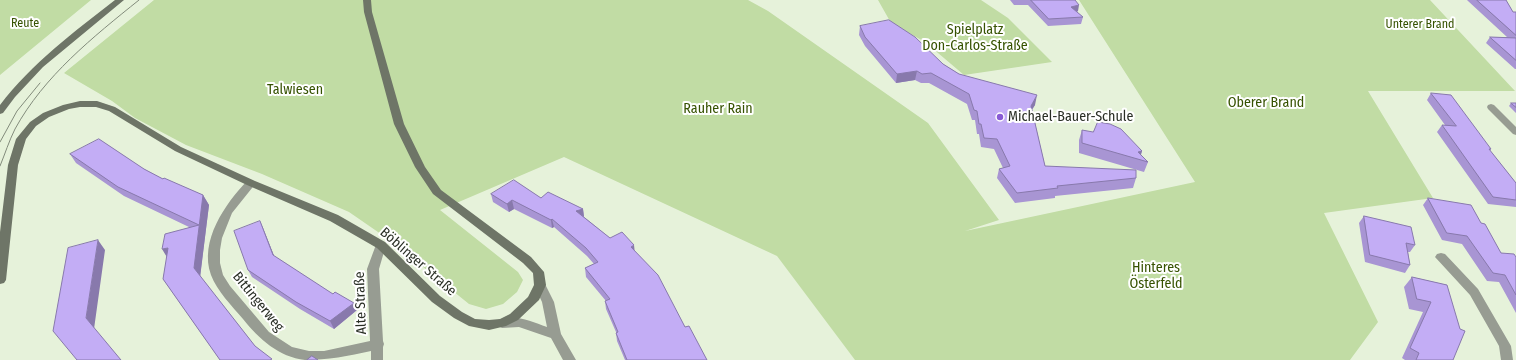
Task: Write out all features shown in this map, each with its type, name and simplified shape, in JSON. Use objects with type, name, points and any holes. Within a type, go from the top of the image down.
[{"type":"main road","points":[[0,111],[25,80],[67,42],[120,0]]},
{"type":"main road","points":[[366,0],[399,124],[420,167],[437,192],[527,260],[538,272],[540,285]]},
{"type":"main road","name":"Böblinger Straße","points":[[0,280],[13,165],[21,139],[33,124],[46,115],[66,107],[80,104],[97,104],[112,109],[178,149],[334,218],[381,245],[436,299],[458,316],[473,323],[489,325],[502,323],[522,311],[533,300],[540,285]]},
{"type":"street","points":[[1491,107],[1516,132]]},
{"type":"street","name":"Bittingerweg","points":[[251,182],[239,194],[231,207],[220,228],[215,242],[214,263],[218,275],[228,293],[260,332],[274,345],[309,356],[320,357],[378,344]]},
{"type":"street","name":"Alte Straße","points":[[377,360],[378,344],[373,269],[381,245]]},
{"type":"street","points":[[1441,257],[1474,292],[1505,346],[1507,360]]},
{"type":"street","points":[[540,285],[548,302],[555,335],[570,360]]},
{"type":"street","points":[[502,323],[519,322],[555,335]]},
{"type":"green space","name":"Reute","points":[[0,0],[91,0],[0,75]]},
{"type":"green space","points":[[154,0],[748,0],[768,11],[928,123],[999,220],[965,231],[1195,182],[1079,0],[1430,0],[1515,91],[1368,91],[1433,198],[1324,213],[1378,322],[1350,360],[855,360],[777,256],[564,157],[440,210],[518,272],[523,280],[517,292],[503,304],[486,309],[469,304],[391,241],[349,212],[262,174],[186,145],[135,118],[112,101],[64,73]]},
{"type":"green space","name":"Spielplatz Don-Carlos-Straße","points":[[878,0],[981,0],[1008,18],[1052,62],[964,75],[925,42],[891,23]]},
{"type":"building","points":[[1031,0],[1075,0],[1079,5],[1071,7],[1083,17],[1049,19]]},
{"type":"building","points":[[1477,0],[1506,0],[1513,12],[1516,12],[1516,35]]},
{"type":"building","name":"Michael-Bauer-Schule","points":[[889,20],[915,37],[943,64],[959,74],[1037,95],[1031,106],[1045,166],[1136,170],[1136,178],[1057,186],[1058,188],[1017,193],[999,169],[1010,166],[997,139],[984,138],[981,124],[979,124],[977,111],[974,110],[969,94],[931,73],[922,74],[917,71],[897,74],[865,37],[860,26]]},
{"type":"building","points":[[1490,37],[1516,38],[1516,60]]},
{"type":"building","points":[[1431,93],[1451,95],[1491,149],[1489,149],[1516,183],[1516,200],[1493,197],[1442,125],[1456,126]]},
{"type":"building","points":[[1098,122],[1110,124],[1121,129],[1142,151],[1138,152],[1148,162],[1082,143],[1082,130],[1093,132]]},
{"type":"building","points":[[99,139],[144,169],[163,179],[164,178],[203,195],[194,268],[255,346],[272,359],[220,360],[163,279],[168,248],[162,249],[165,234],[199,225],[118,187],[70,154]]},
{"type":"building","points":[[514,180],[541,198],[548,192],[583,209],[576,211],[610,238],[622,232],[634,245],[631,247],[658,275],[685,327],[689,326],[707,360],[627,360],[616,333],[618,332],[605,301],[610,299],[585,268],[598,262],[586,248],[552,219],[551,220],[512,200],[507,204],[491,194]]},
{"type":"building","points":[[1428,198],[1471,205],[1481,223],[1485,224],[1501,253],[1514,254],[1516,257],[1516,295],[1505,275],[1493,273],[1467,236],[1447,233]]},
{"type":"building","points":[[1364,216],[1411,227],[1415,245],[1406,243],[1410,265],[1370,255]]},
{"type":"building","points":[[260,221],[273,255],[333,294],[335,292],[354,303],[330,321],[296,302],[248,270],[234,231]]},
{"type":"building","points":[[98,240],[86,318],[121,360],[77,360],[53,331],[68,248]]},
{"type":"building","points":[[1412,277],[1447,285],[1460,329],[1465,331],[1453,360],[1416,360],[1419,353],[1410,348],[1431,302],[1417,299]]},
{"type":"building","points":[[312,356],[318,360],[307,360]]},
{"type":"tram line","points":[[0,166],[15,129],[40,92],[87,43],[139,0]]},
{"type":"tram line","points":[[0,142],[17,111],[40,83]]},
{"type":"place","name":"Michael-Bauer-Schule","points":[[1000,117]]},
{"type":"park label","name":"Unterer Brand","points":[[1420,25]]},
{"type":"park label","name":"Talwiesen","points":[[295,90]]},
{"type":"park label","name":"Oberer Brand","points":[[1266,103]]},
{"type":"park label","name":"Rauher Rain","points":[[718,109]]},
{"type":"park label","name":"Hinteres Österfeld","points":[[1156,276]]}]
